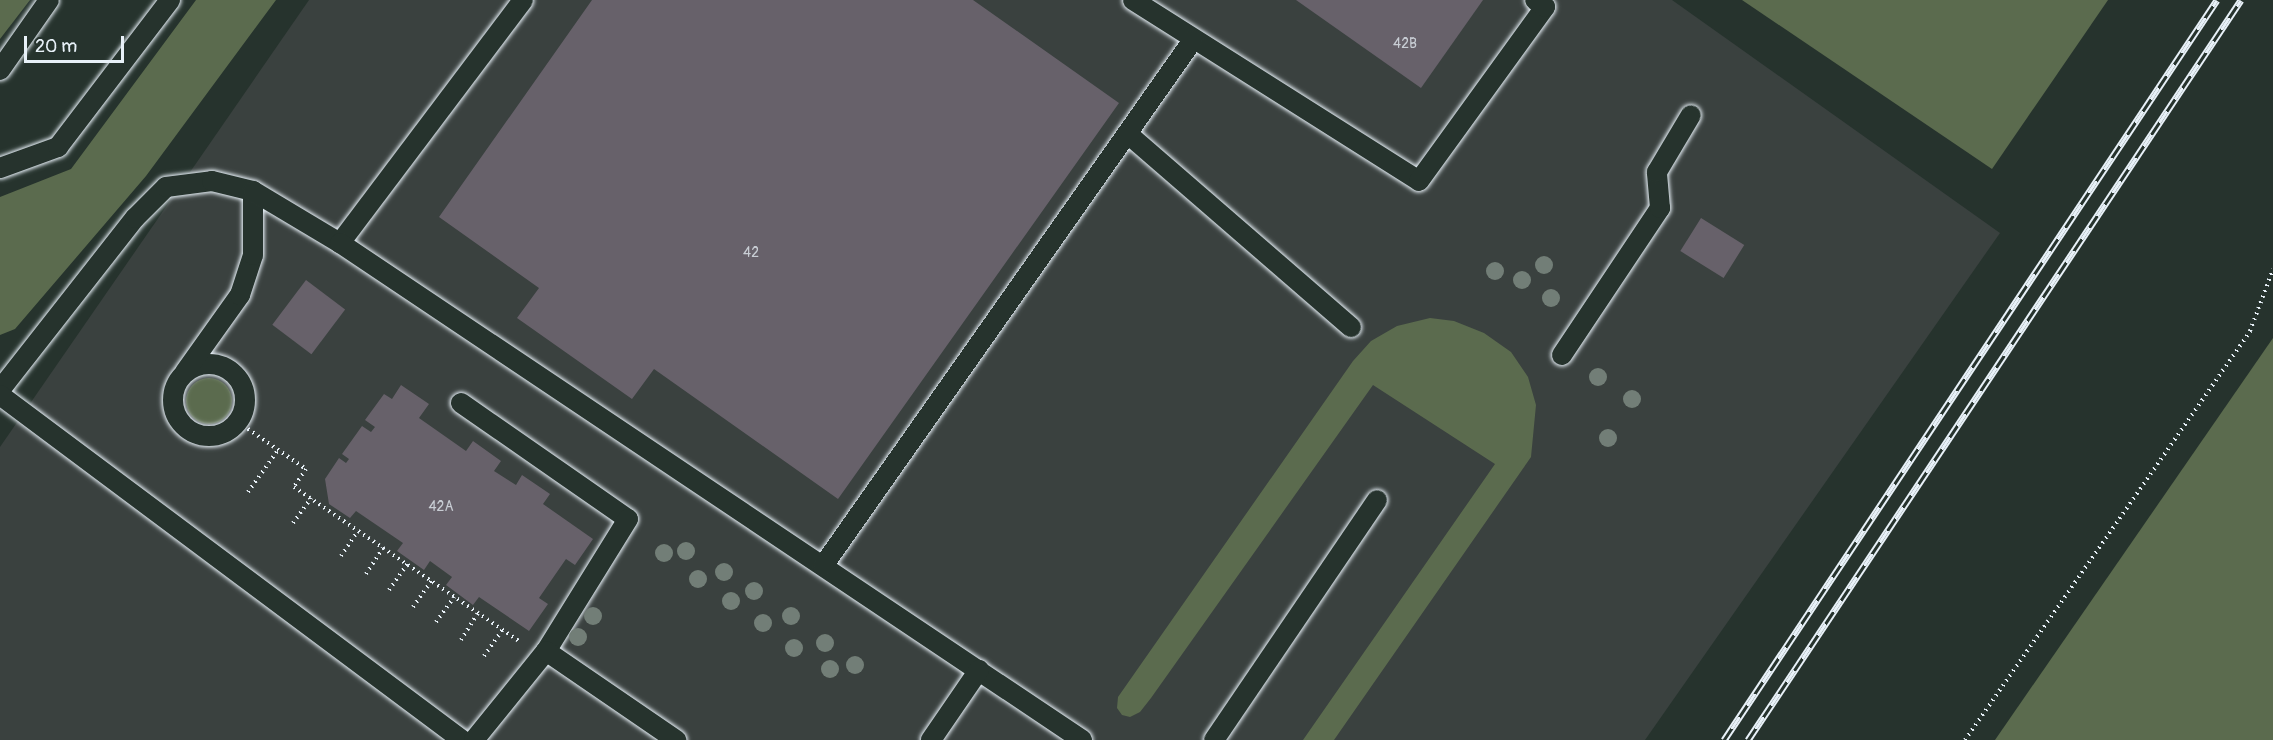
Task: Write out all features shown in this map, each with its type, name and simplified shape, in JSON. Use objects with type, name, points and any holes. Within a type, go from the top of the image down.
[{"type":"lane","points":[[0,70],[49,0]]},
{"type":"lane","points":[[0,168],[58,147],[170,0]]},
{"type":"lane","points":[[340,243],[523,0]]},
{"type":"lane","points":[[1133,0],[1419,181],[1545,7],[1535,0]]},
{"type":"lane","points":[[824,566],[1193,40]]},
{"type":"lane","points":[[1562,355],[1660,208],[1657,172],[1690,115]]},
{"type":"lane","points":[[1128,134],[1351,327]]},
{"type":"lane","points":[[0,390],[135,218],[166,188],[212,181],[253,191],[340,243],[1083,740]]},
{"type":"lane","points":[[181,377],[191,369],[215,364],[237,376],[245,400],[238,422],[228,431],[216,436],[203,436],[191,431],[175,413],[175,388],[181,377],[240,295],[253,255],[253,191]]},
{"type":"lane","points":[[0,395],[462,740]]},
{"type":"lane","points":[[461,403],[628,519],[543,654],[474,740]]},
{"type":"lane","points":[[1214,740],[1377,500]]},
{"type":"lane","points":[[543,654],[676,740]]},
{"type":"lane","points":[[931,740],[979,670]]},
{"type":"path","points":[[1965,740],[2250,331],[2273,269]]},
{"type":"path","points":[[238,422],[306,469],[294,486],[502,630],[543,654]]},
{"type":"path","points":[[249,492],[278,450]]},
{"type":"path","points":[[293,523],[311,498]]},
{"type":"path","points":[[341,556],[358,531]]},
{"type":"path","points":[[366,574],[383,548]]},
{"type":"path","points":[[389,590],[407,564]]},
{"type":"path","points":[[413,607],[431,581]]},
{"type":"path","points":[[436,622],[454,597]]},
{"type":"path","points":[[460,640],[478,613]]},
{"type":"path","points":[[484,656],[502,630]]},
{"type":"shaded area","points":[[309,0],[1672,0],[2000,233],[1645,740],[0,740],[0,447]]},
{"type":"green space","points":[[0,0],[30,0],[0,39]]},
{"type":"green space","points":[[196,0],[276,0],[146,176],[15,329],[0,335],[0,197],[71,169]]},
{"type":"green space","points":[[1742,0],[2108,0],[1992,169]]},
{"type":"green space","points":[[1430,318],[1454,321],[1484,333],[1511,352],[1528,377],[1536,405],[1531,457],[1334,740],[1303,740],[1495,464],[1373,385],[1151,698],[1140,712],[1130,717],[1122,715],[1117,708],[1118,697],[1353,361],[1371,341],[1397,326]]},
{"type":"green space","points":[[2273,338],[2273,740],[1995,740]]},
{"type":"green space","points":[[214,378],[226,384],[231,392],[231,410],[226,418],[218,423],[204,424],[196,421],[189,414],[186,396],[189,388],[196,381]]},
{"type":"building","points":[[592,0],[973,0],[1119,103],[838,499],[654,369],[632,399],[517,318],[539,288],[439,217]]},
{"type":"building","points":[[1296,0],[1483,0],[1421,88]]},
{"type":"building","points":[[1701,218],[1744,245],[1724,278],[1680,251]]},
{"type":"building","points":[[306,280],[345,309],[311,354],[272,325]]},
{"type":"building","points":[[401,385],[429,404],[419,418],[466,451],[473,441],[501,461],[494,471],[516,485],[522,475],[550,494],[543,504],[593,539],[575,565],[566,559],[539,598],[548,604],[529,631],[479,597],[473,605],[446,585],[452,577],[430,561],[424,570],[397,551],[403,543],[356,511],[350,518],[329,504],[325,479],[339,458],[346,463],[349,459],[342,454],[362,426],[371,432],[375,427],[365,420],[384,394],[392,399]]},
{"type":"railway","points":[[1724,740],[2217,0]]},
{"type":"railway","points":[[1748,740],[2241,0]]}]
